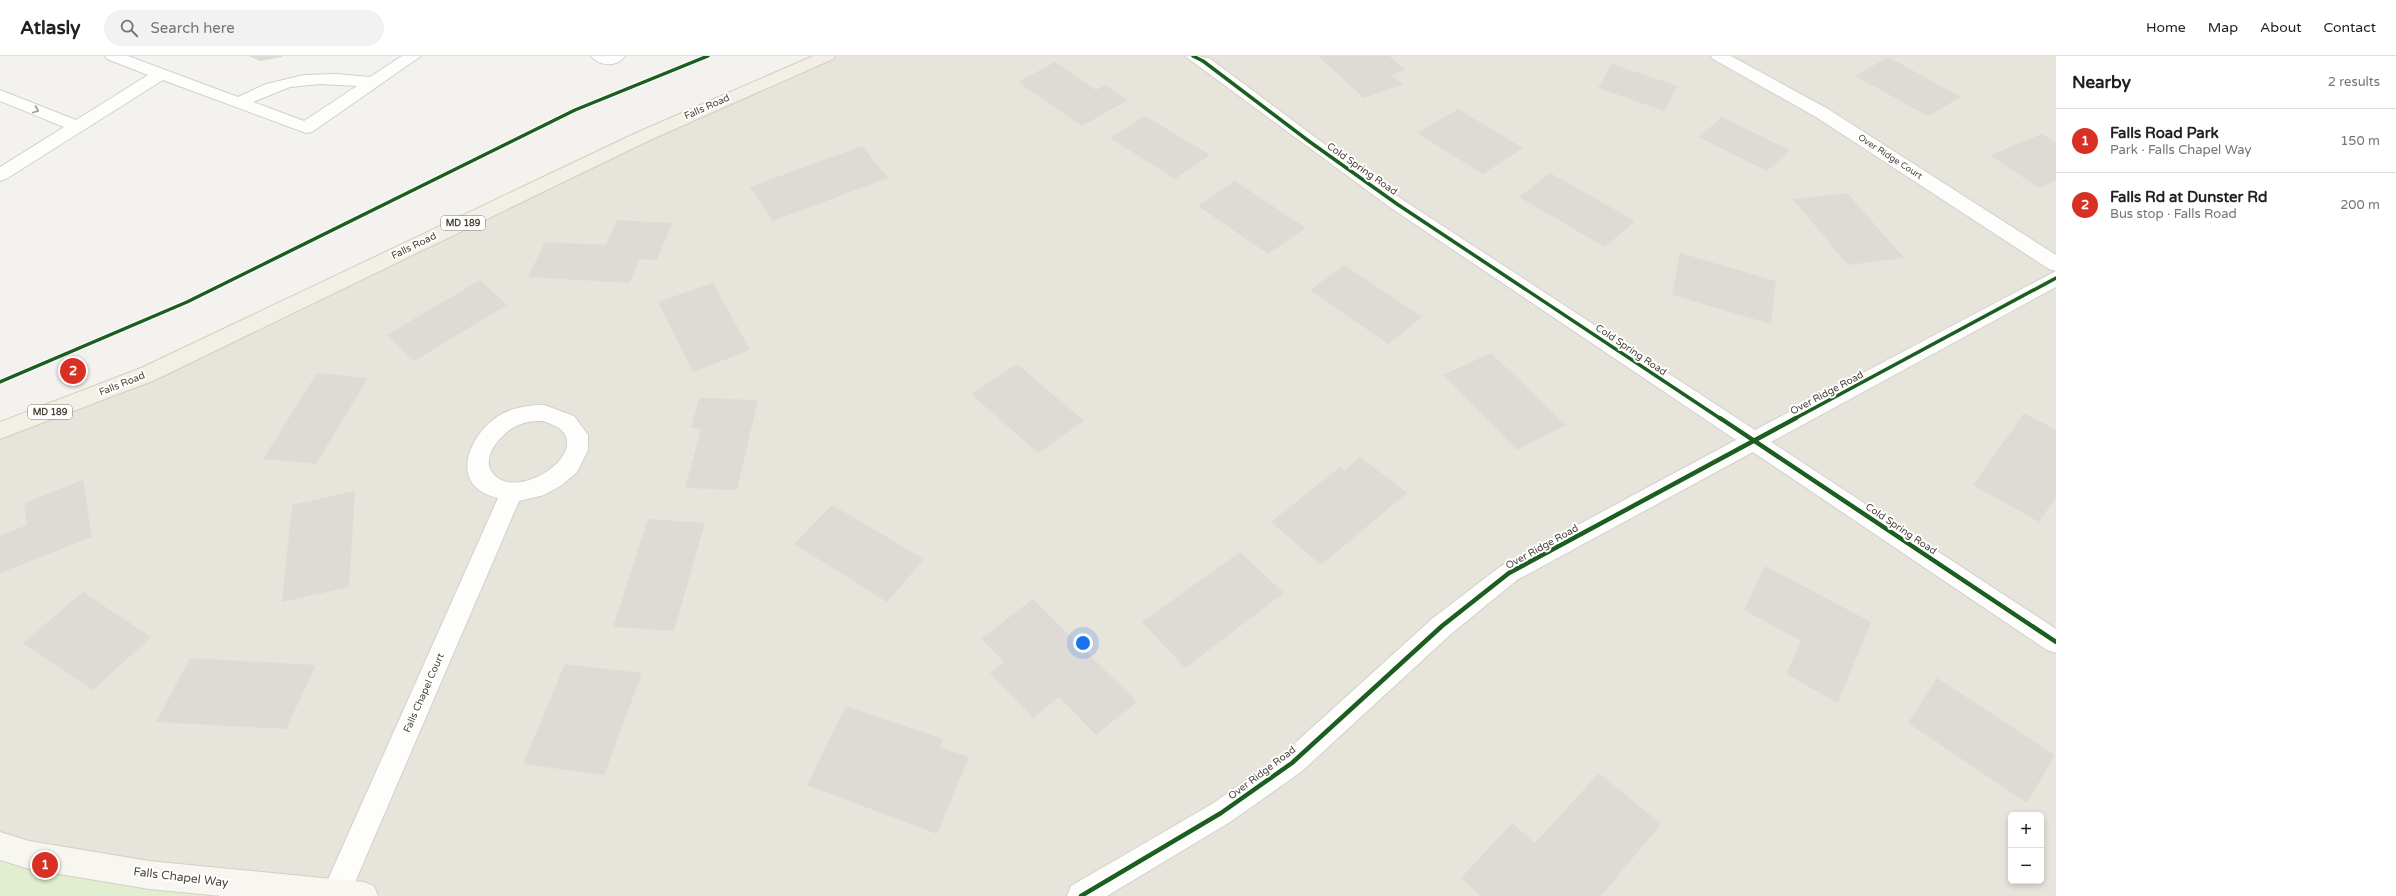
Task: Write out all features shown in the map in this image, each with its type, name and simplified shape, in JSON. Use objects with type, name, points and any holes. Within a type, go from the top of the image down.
[{"type":"main road","name":"Falls Road","points":[[0,431],[148,374],[644,136],[827,56]]},
{"type":"street","points":[[113,56],[306,128],[413,56]]},
{"type":"street","points":[[599,56],[612,60],[617,56]]},
{"type":"street","name":"Over Ridge Court","points":[[1719,56],[1822,113],[2056,264]]},
{"type":"street","name":"Cold Spring Road","points":[[1199,58],[1310,142],[1397,204],[2056,642]]},
{"type":"street","points":[[0,175],[161,74]]},
{"type":"street","points":[[238,102],[260,90],[287,81],[318,78],[374,83]]},
{"type":"street","points":[[0,95],[77,126]]},
{"type":"street","name":"Over Ridge Road","points":[[1081,896],[1221,813],[1292,763],[1442,626],[1509,573],[2056,278]]},
{"type":"street","points":[[544,413],[559,416],[571,423],[578,434],[578,447],[573,461],[563,473],[547,484],[529,490],[512,491],[496,488],[484,480],[478,468],[478,455],[484,441],[491,433],[510,419],[527,414],[544,413]]},
{"type":"street","name":"Falls Chapel Court","points":[[336,894],[512,491]]},
{"type":"street","name":"Falls Chapel Way","points":[[0,846],[29,855],[149,875],[364,896]]},
{"type":"shaded area","points":[[826,56],[2056,56],[2056,896],[364,896],[0,846],[0,431],[100,393]]},
{"type":"green space","points":[[0,846],[364,896],[0,896]]},
{"type":"building","points":[[248,56],[282,56],[282,57],[260,61]]},
{"type":"building","points":[[1389,56],[1406,70],[1391,75],[1403,84],[1364,98],[1319,57]]},
{"type":"building","points":[[1888,57],[1961,97],[1928,116],[1855,76]]},
{"type":"building","points":[[1055,62],[1096,90],[1105,85],[1128,100],[1082,126],[1018,82]]},
{"type":"building","points":[[1612,64],[1678,86],[1664,111],[1598,88]]},
{"type":"building","points":[[1458,109],[1523,148],[1483,174],[1417,133]]},
{"type":"building","points":[[1145,116],[1210,155],[1175,179],[1110,138]]},
{"type":"building","points":[[1722,117],[1790,150],[1767,171],[1699,137]]},
{"type":"building","points":[[2042,134],[2056,143],[2056,180],[2039,188],[1990,155]]},
{"type":"building","points":[[862,146],[888,178],[773,221],[750,187]]},
{"type":"building","points":[[1550,173],[1635,221],[1605,247],[1519,197]]},
{"type":"building","points":[[1235,181],[1306,228],[1268,254],[1198,206]]},
{"type":"building","points":[[1847,193],[1904,258],[1848,265],[1793,199]]},
{"type":"building","points":[[617,220],[672,223],[657,260],[639,259],[630,283],[528,277],[545,242],[606,245]]},
{"type":"building","points":[[1680,253],[1776,281],[1771,324],[1672,295]]},
{"type":"building","points":[[1344,265],[1422,317],[1388,344],[1310,290]]},
{"type":"building","points":[[480,280],[507,305],[414,361],[387,335]]},
{"type":"building","points":[[713,283],[750,350],[693,372],[658,302]]},
{"type":"building","points":[[1491,353],[1566,425],[1517,450],[1443,375]]},
{"type":"building","points":[[1017,364],[1084,421],[1038,453],[971,394]]},
{"type":"building","points":[[317,373],[368,378],[316,464],[263,459]]},
{"type":"building","points":[[699,398],[758,400],[737,490],[685,488],[701,429],[691,428]]},
{"type":"building","points":[[2024,413],[2056,430],[2056,497],[2039,522],[1973,485]]},
{"type":"building","points":[[1360,457],[1407,493],[1321,565],[1271,522],[1340,467],[1344,471]]},
{"type":"building","points":[[83,480],[92,537],[0,573],[0,536],[27,525],[24,503]]},
{"type":"building","points":[[355,491],[349,587],[282,602],[292,505]]},
{"type":"building","points":[[832,505],[924,559],[887,602],[794,544]]},
{"type":"building","points":[[648,519],[705,523],[674,631],[613,627]]},
{"type":"building","points":[[1240,552],[1284,593],[1185,668],[1142,622]]},
{"type":"building","points":[[1765,566],[1871,622],[1838,703],[1786,674],[1801,641],[1744,610]]},
{"type":"building","points":[[83,592],[151,637],[93,690],[23,643]]},
{"type":"building","points":[[1033,599],[1137,702],[1096,735],[1059,697],[1033,718],[990,673],[1004,662],[981,639]]},
{"type":"building","points":[[190,658],[316,665],[286,729],[156,722]]},
{"type":"building","points":[[565,664],[642,673],[604,775],[523,764]]},
{"type":"building","points":[[1937,678],[2055,755],[2027,803],[1908,723]]},
{"type":"building","points":[[846,706],[943,739],[940,747],[969,757],[937,834],[807,785]]},
{"type":"building","points":[[1599,773],[1661,824],[1601,896],[1480,896],[1461,878],[1512,823],[1535,843]]},
{"type":"cycle path","points":[[0,382],[141,323],[187,302],[252,271],[509,141],[575,110],[708,56]]},
{"type":"cycle path","points":[[1193,56],[1203,61],[1310,142],[1397,204],[2056,642]]},
{"type":"cycle path","points":[[1081,896],[1221,813],[1292,763],[1442,626],[1509,573],[2056,278]]},
{"type":"place","name":"Falls Rd at Dunster Rd","points":[[73,371]]},
{"type":"place","name":"Falls Road Park","points":[[45,865]]}]
